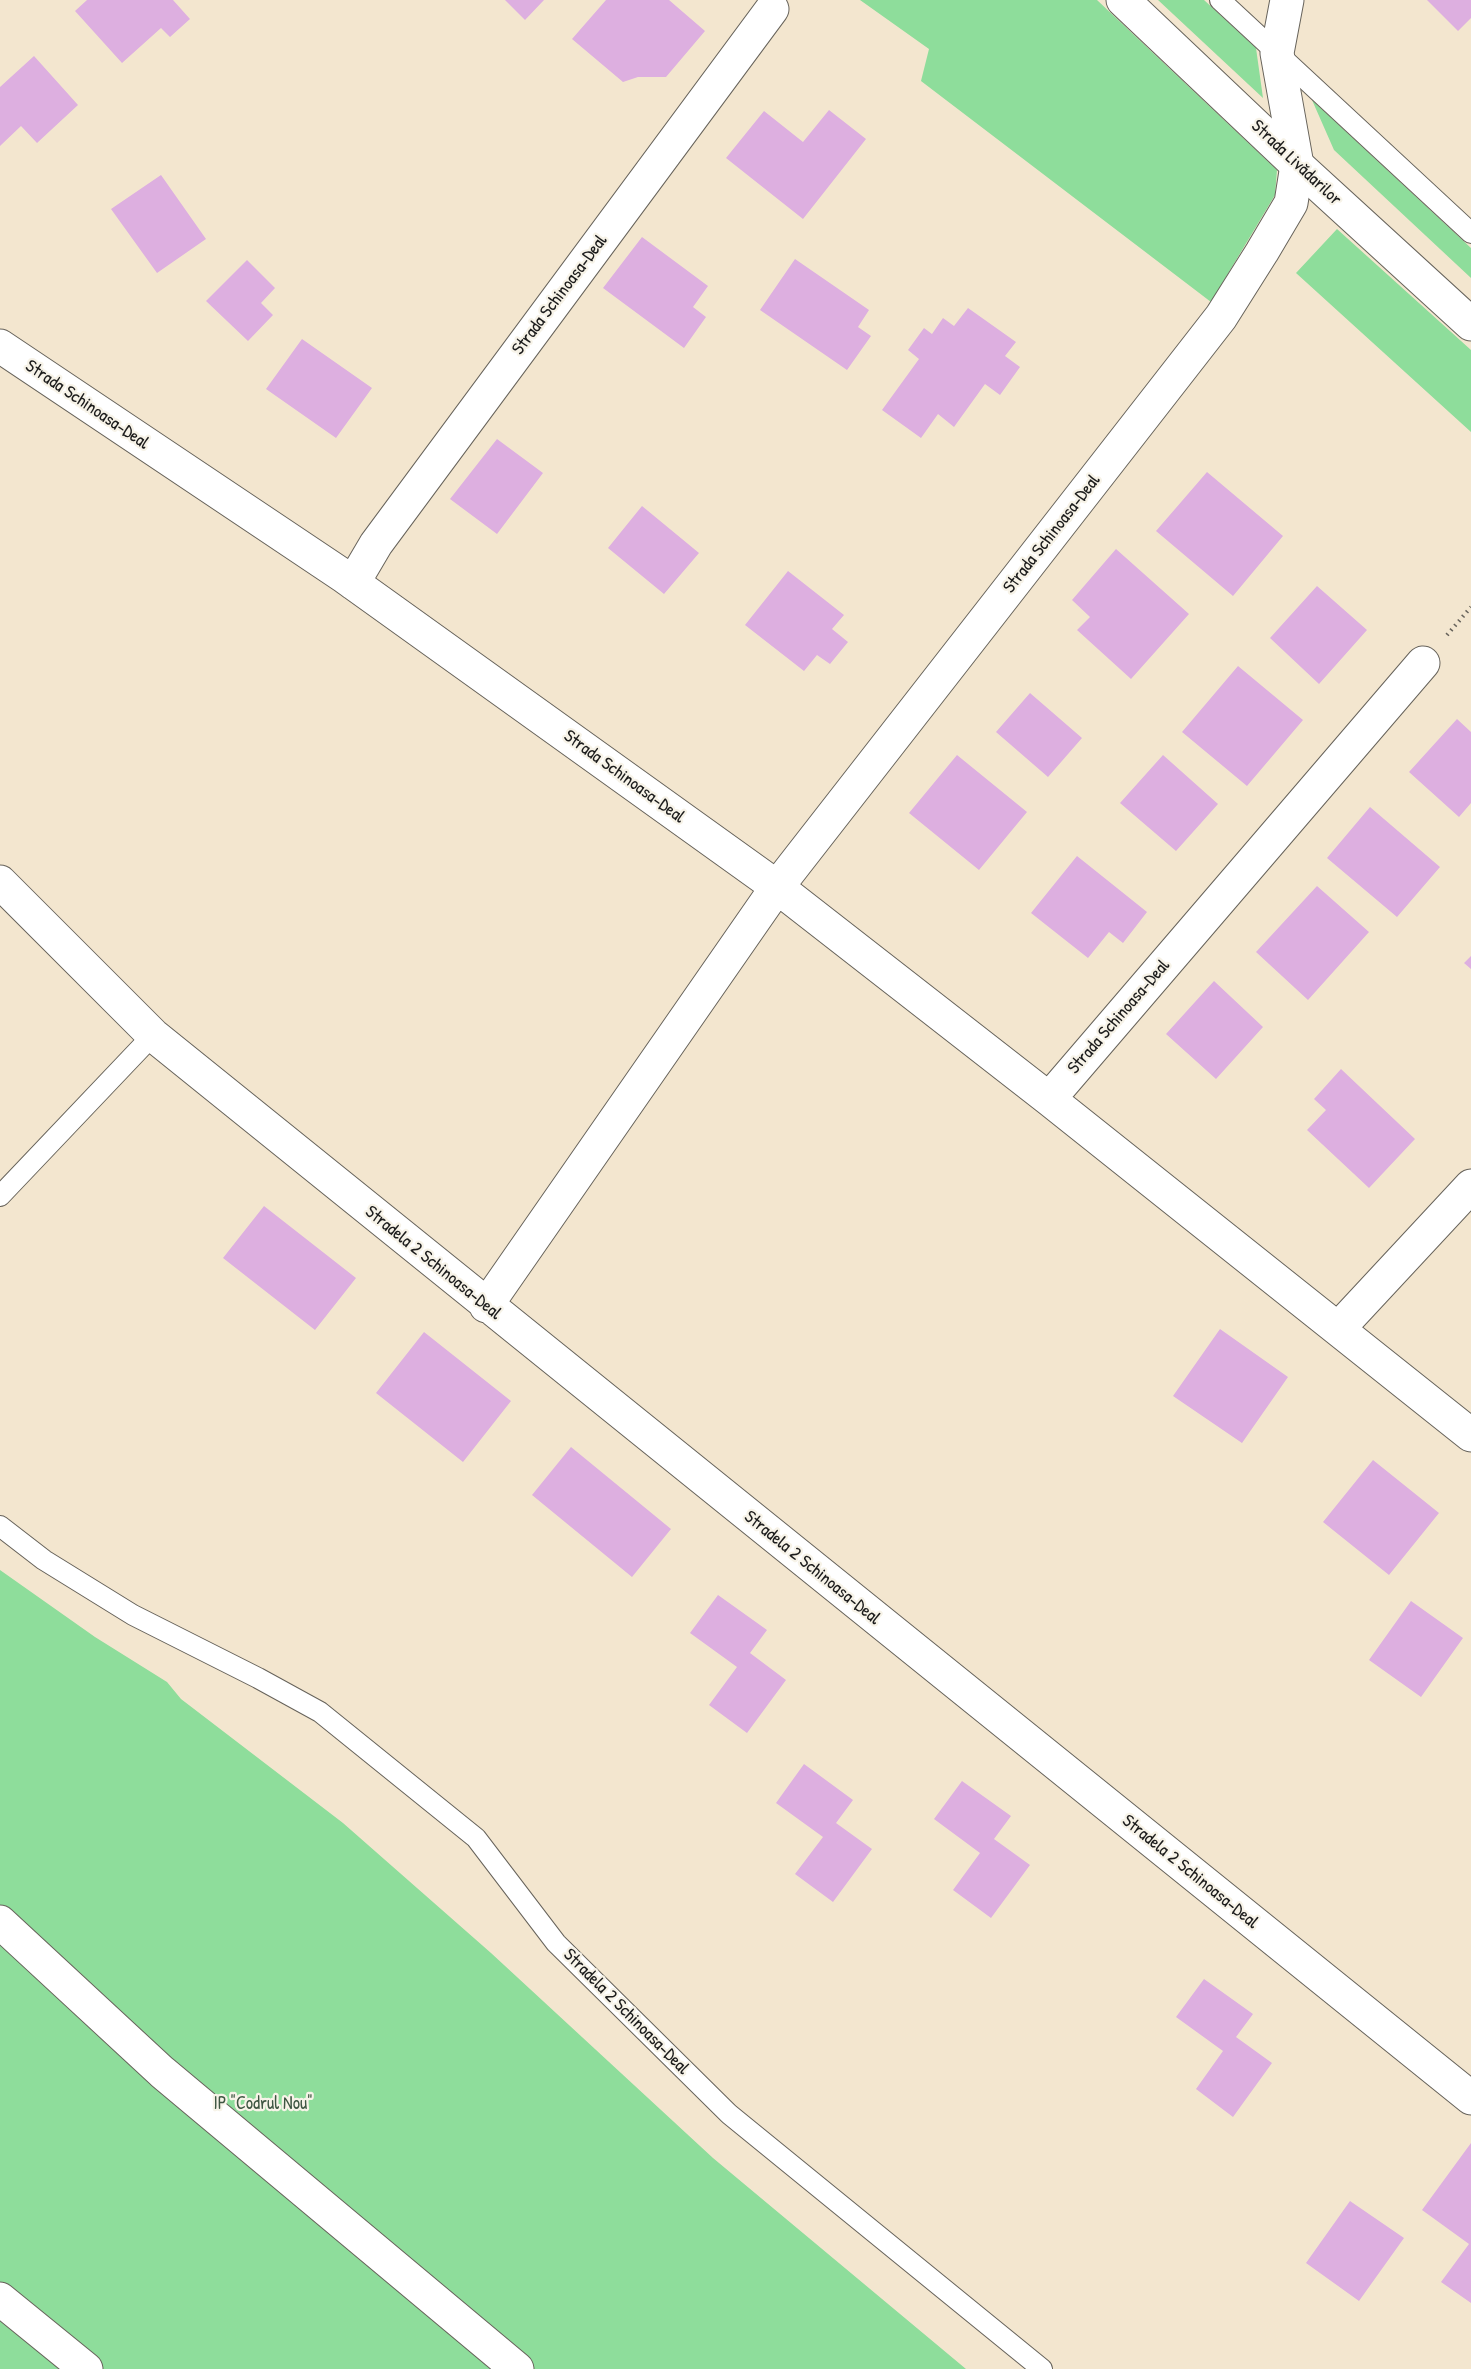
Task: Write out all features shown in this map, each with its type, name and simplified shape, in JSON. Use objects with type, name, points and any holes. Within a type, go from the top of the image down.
[{"type":"street","name":"Strada Livădarilor","points":[[1124,0],[1297,165],[1471,324]]},
{"type":"street","points":[[1277,53],[1287,0]]},
{"type":"street","name":"Strada Schinoasa-Deal","points":[[353,584],[375,544],[772,9]]},
{"type":"street","name":"Strada Schinoasa-Deal","points":[[486,1306],[777,887],[1221,317],[1291,203],[1297,165],[1277,53]]},
{"type":"street","name":"Strada Schinoasa-Deal","points":[[0,346],[353,584],[777,887],[1049,1099],[1471,1435]]},
{"type":"street","name":"Strada Schinoasa-Deal","points":[[1049,1099],[1423,663]]},
{"type":"street","name":"Stradela 2 Schinoasa-Deal","points":[[0,882],[153,1035],[486,1306],[1471,2098]]},
{"type":"street","points":[[1338,1329],[1471,1186]]},
{"type":"street","points":[[0,1922],[162,2072],[517,2369]]},
{"type":"street","points":[[0,2299],[86,2369]]},
{"type":"lane","points":[[1220,0],[1471,233]]},
{"type":"lane","points":[[0,1196],[153,1035]]},
{"type":"lane","name":"Stradela 2 Schinoasa-Deal","points":[[0,1526],[44,1560],[133,1615],[320,1712],[476,1838],[556,1943],[729,2114],[1042,2369]]},
{"type":"green space","points":[[860,0],[1097,0],[1277,170],[1275,195],[1211,302],[921,81],[929,49]]},
{"type":"green space","points":[[1158,0],[1204,0],[1256,48],[1263,98]]},
{"type":"green space","points":[[1312,100],[1471,248],[1471,278],[1334,150]]},
{"type":"green space","points":[[1337,229],[1471,350],[1471,432],[1296,273]]},
{"type":"green space","name":"IP \"Codrul Nou\"","points":[[0,1570],[95,1637],[167,1682],[181,1699],[343,1823],[491,1953],[713,2158],[966,2369],[0,2369]]},
{"type":"building","points":[[87,0],[173,0],[190,19],[170,37],[161,28],[122,63],[75,11]]},
{"type":"building","points":[[505,0],[544,0],[525,20]]},
{"type":"building","points":[[606,0],[669,0],[705,31],[666,77],[638,77],[623,82],[572,39]]},
{"type":"building","points":[[1427,0],[1471,0],[1471,18],[1458,31]]},
{"type":"building","points":[[34,56],[78,105],[37,143],[21,126],[0,146],[0,87]]},
{"type":"building","points":[[829,110],[866,139],[803,219],[726,158],[764,111],[803,142]]},
{"type":"building","points":[[161,175],[206,239],[157,273],[111,209]]},
{"type":"building","points":[[642,237],[708,286],[693,307],[706,317],[684,348],[603,288]]},
{"type":"building","points":[[795,259],[869,310],[858,327],[871,336],[847,370],[760,310]]},
{"type":"building","points":[[247,260],[275,288],[261,303],[273,315],[248,341],[206,301]]},
{"type":"building","points":[[968,308],[1016,342],[1005,356],[1020,367],[1000,395],[985,384],[954,427],[938,414],[921,438],[882,410],[919,359],[908,350],[924,328],[932,334],[943,318],[954,326]]},
{"type":"building","points":[[302,339],[372,388],[336,438],[266,389]]},
{"type":"building","points":[[497,439],[543,473],[497,534],[450,499]]},
{"type":"building","points":[[1207,472],[1283,536],[1233,596],[1156,531]]},
{"type":"building","points":[[642,506],[699,553],[664,594],[608,548]]},
{"type":"building","points":[[1116,549],[1189,614],[1131,679],[1077,630],[1090,617],[1072,600]]},
{"type":"building","points":[[788,571],[844,615],[832,629],[848,642],[830,664],[817,655],[804,671],[745,625]]},
{"type":"building","points":[[1317,586],[1367,630],[1319,684],[1270,638]]},
{"type":"building","points":[[1238,666],[1303,720],[1247,786],[1182,732]]},
{"type":"building","points":[[1030,693],[1082,738],[1048,777],[996,732]]},
{"type":"building","points":[[1457,719],[1471,732],[1471,803],[1459,817],[1409,772]]},
{"type":"building","points":[[957,755],[1027,812],[979,870],[909,813]]},
{"type":"building","points":[[1163,755],[1218,804],[1176,851],[1120,803]]},
{"type":"building","points":[[1370,807],[1440,867],[1397,917],[1327,858]]},
{"type":"building","points":[[1077,856],[1147,912],[1123,943],[1109,932],[1088,958],[1031,913]]},
{"type":"building","points":[[1317,886],[1369,932],[1308,1000],[1256,952]]},
{"type":"building","points":[[1471,956],[1471,969],[1464,963]]},
{"type":"building","points":[[1214,981],[1263,1027],[1216,1079],[1166,1034]]},
{"type":"building","points":[[1341,1069],[1415,1139],[1369,1188],[1307,1130],[1326,1110],[1314,1099]]},
{"type":"building","points":[[264,1206],[356,1278],[315,1330],[223,1258]]},
{"type":"building","points":[[1220,1329],[1288,1377],[1242,1443],[1173,1396]]},
{"type":"building","points":[[424,1332],[511,1401],[463,1462],[376,1393]]},
{"type":"building","points":[[571,1447],[671,1529],[632,1577],[532,1495]]},
{"type":"building","points":[[1373,1460],[1439,1513],[1389,1575],[1323,1522]]},
{"type":"building","points":[[718,1595],[767,1630],[750,1653],[786,1680],[747,1733],[709,1705],[737,1667],[690,1633]]},
{"type":"building","points":[[1411,1601],[1463,1638],[1421,1697],[1369,1660]]},
{"type":"building","points":[[804,1764],[853,1800],[836,1823],[872,1849],[833,1902],[795,1874],[823,1837],[776,1803]]},
{"type":"building","points":[[962,1781],[1011,1816],[994,1839],[1030,1865],[991,1918],[953,1890],[980,1853],[934,1819]]},
{"type":"building","points":[[1204,1979],[1253,2014],[1236,2037],[1272,2063],[1233,2117],[1196,2089],[1223,2051],[1176,2017]]},
{"type":"building","points":[[1471,2143],[1471,2303],[1441,2282],[1469,2244],[1422,2210]]},
{"type":"building","points":[[1350,2201],[1404,2238],[1359,2301],[1306,2263]]}]
